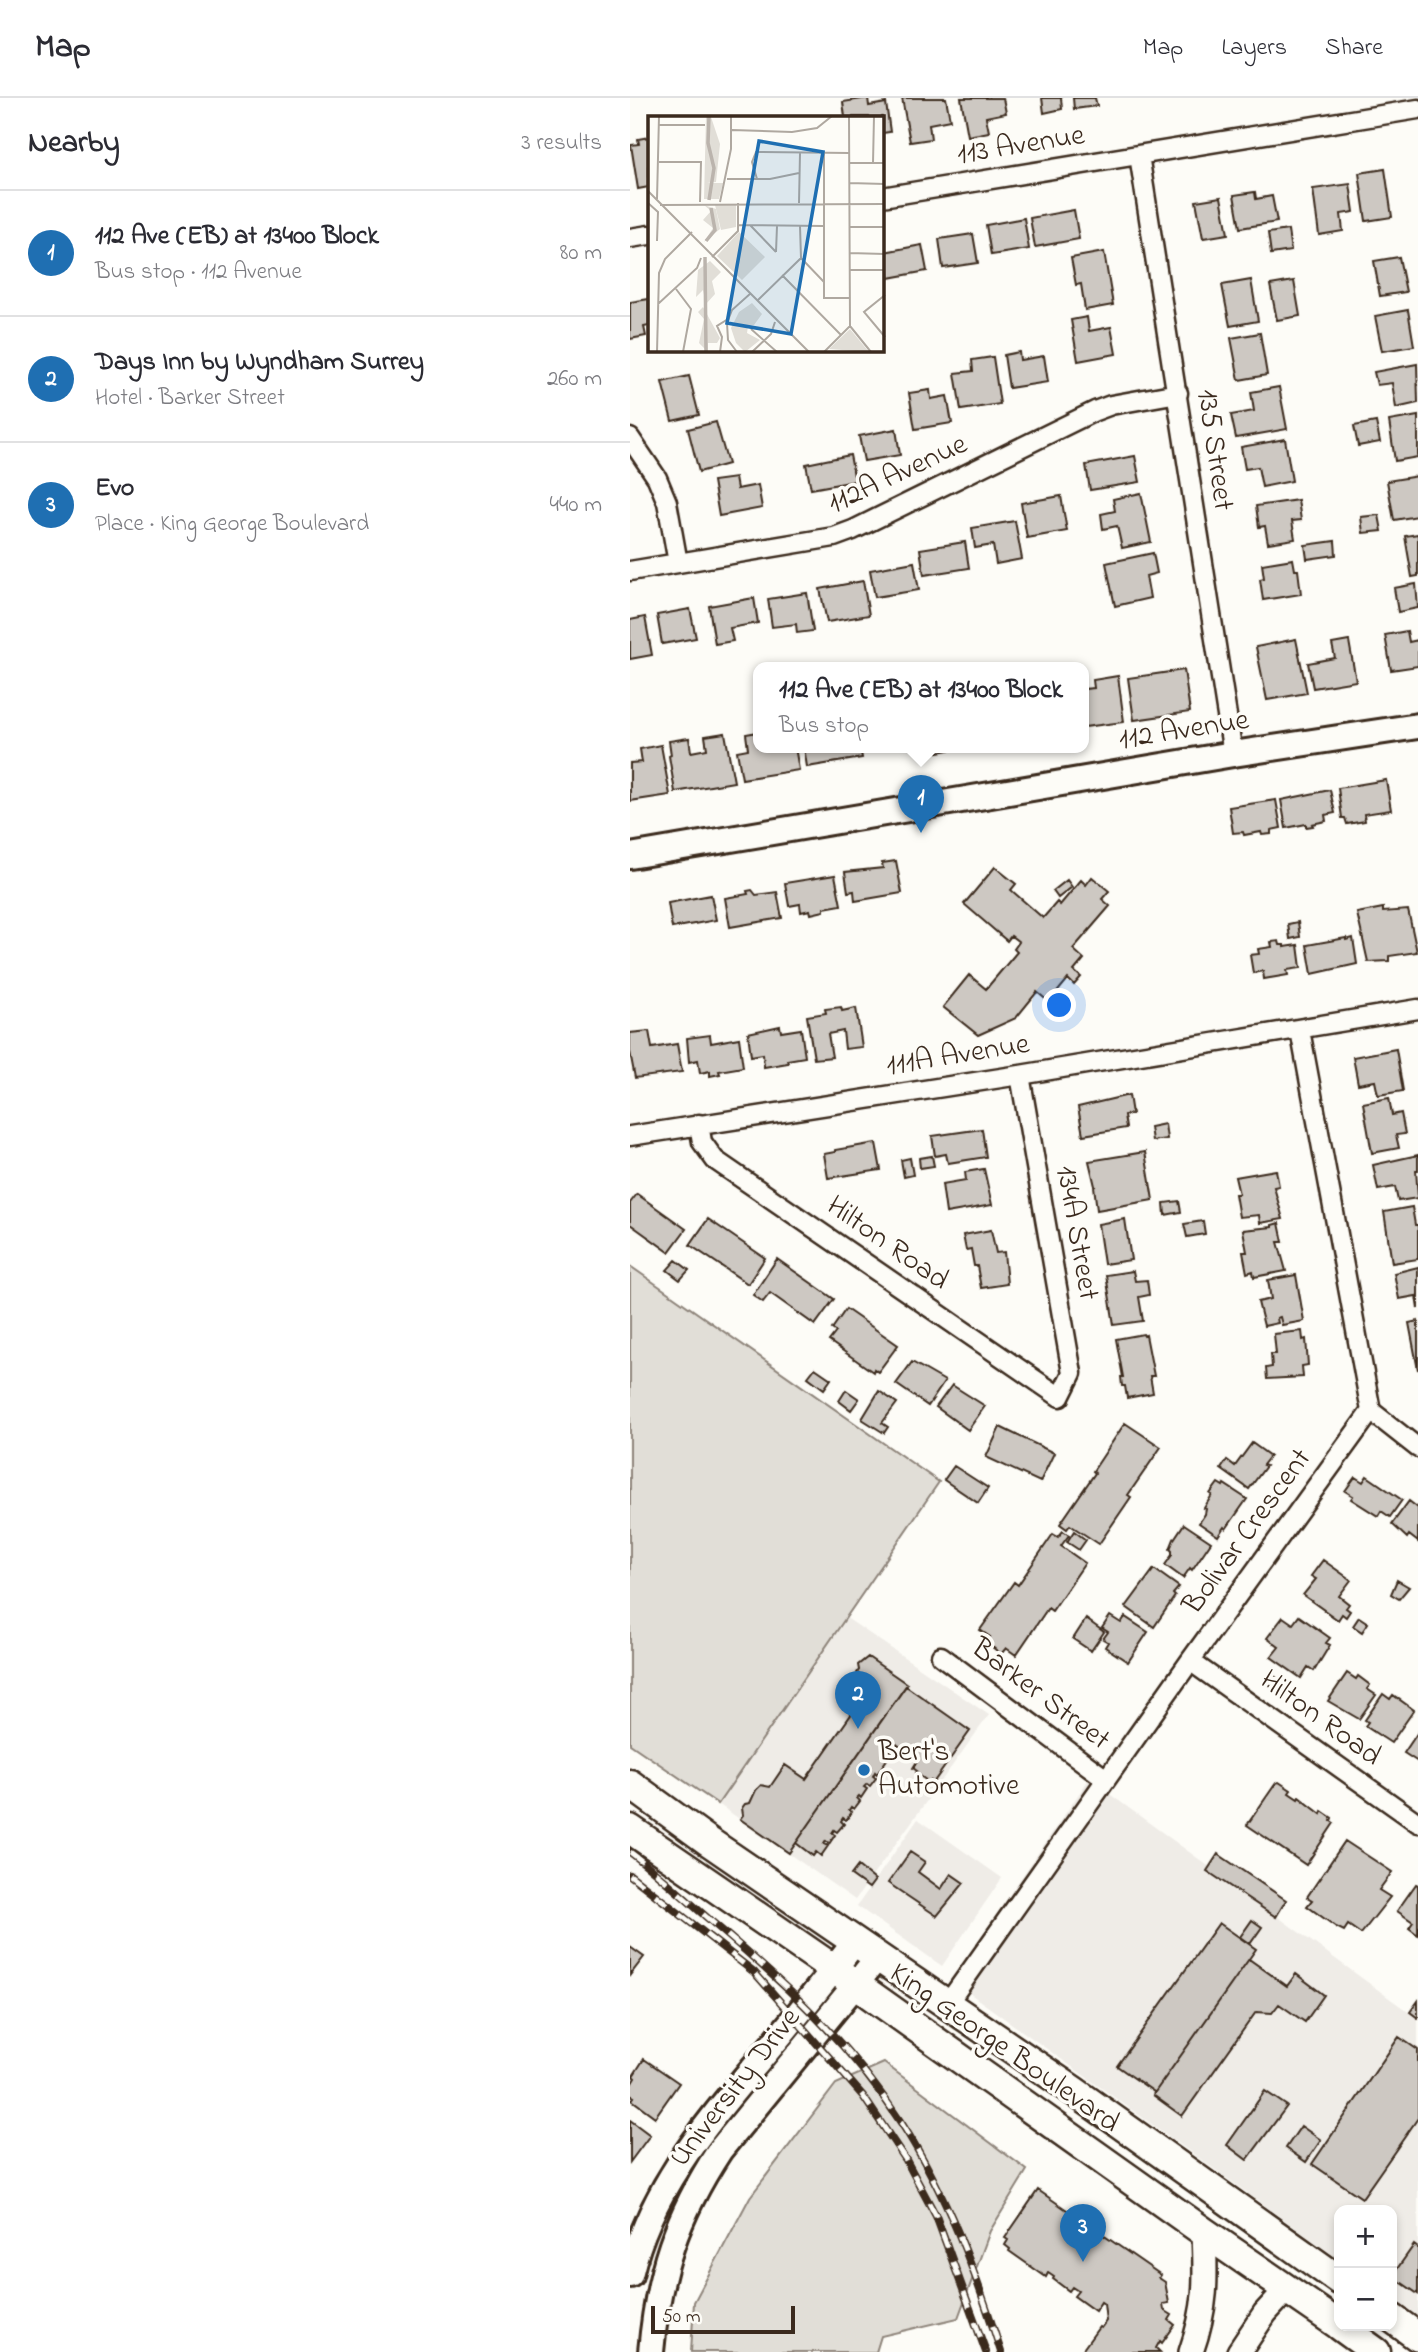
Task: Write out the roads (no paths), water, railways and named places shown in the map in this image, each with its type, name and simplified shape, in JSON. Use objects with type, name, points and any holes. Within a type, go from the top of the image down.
[{"type":"main road","name":"112 Avenue","points":[[630,856],[1233,754],[1418,726]]},
{"type":"main road","name":"King George Boulevard","points":[[630,1784],[708,1841],[948,2003],[1334,2276]]},
{"type":"main road","name":"King George Boulevard","points":[[630,1829],[1334,2321]]},
{"type":"main road","name":"University Drive","points":[[651,2352],[654,2314],[667,2259],[684,2211],[701,2179],[719,2150],[866,1949]]},
{"type":"main road","name":"University Drive","points":[[630,2275],[649,2215],[697,2135],[845,1977]]},
{"type":"main road","points":[[1397,2322],[1418,2337]]},
{"type":"main road","name":"King George Boulevard","points":[[1348,2331],[1377,2352]]},
{"type":"street","name":"113 Avenue","points":[[884,197],[1418,108]]},
{"type":"street","name":"135 Street","points":[[1139,155],[1233,754]]},
{"type":"street","points":[[630,238],[648,235]]},
{"type":"street","name":"112A Avenue","points":[[630,571],[834,537],[1096,411],[1111,405],[1178,393]]},
{"type":"street","points":[[630,438],[657,478],[667,502],[678,564]]},
{"type":"street","name":"111A Avenue","points":[[630,1136],[1418,1009]]},
{"type":"street","points":[[1300,1030],[1371,1411],[1418,1448]]},
{"type":"street","name":"134A Street","points":[[1020,1075],[1072,1373],[1060,1397]]},
{"type":"street","name":"Hilton Road","points":[[699,1124],[702,1142],[715,1160],[1060,1397]]},
{"type":"street","name":"Bolivar Crescent","points":[[948,2003],[1371,1411]]},
{"type":"street","name":"Barker Street","points":[[941,1656],[1106,1779]]},
{"type":"street","name":"Hilton Road","points":[[1190,1661],[1418,1824]]},
{"type":"street","points":[[1191,2352],[1200,2327],[1206,2289],[1204,2232]]},
{"type":"street","points":[[1238,2352],[1265,2314],[1288,2288]]},
{"type":"railway","points":[[630,1852],[790,1991],[838,2041],[882,2095],[918,2151],[947,2206],[971,2264],[1001,2352]]},
{"type":"railway","points":[[630,1875],[754,1972],[863,2096],[906,2160],[936,2216],[986,2352]]},
{"type":"place","name":"112 Ave (EB) at 13400 Block","points":[[921,833]]},
{"type":"place","name":"Days Inn by Wyndham Surrey","points":[[858,1729]]},
{"type":"place","name":"Bert's Automotive","points":[[864,1770]]},
{"type":"place","name":"Evo","points":[[1083,2262]]}]
